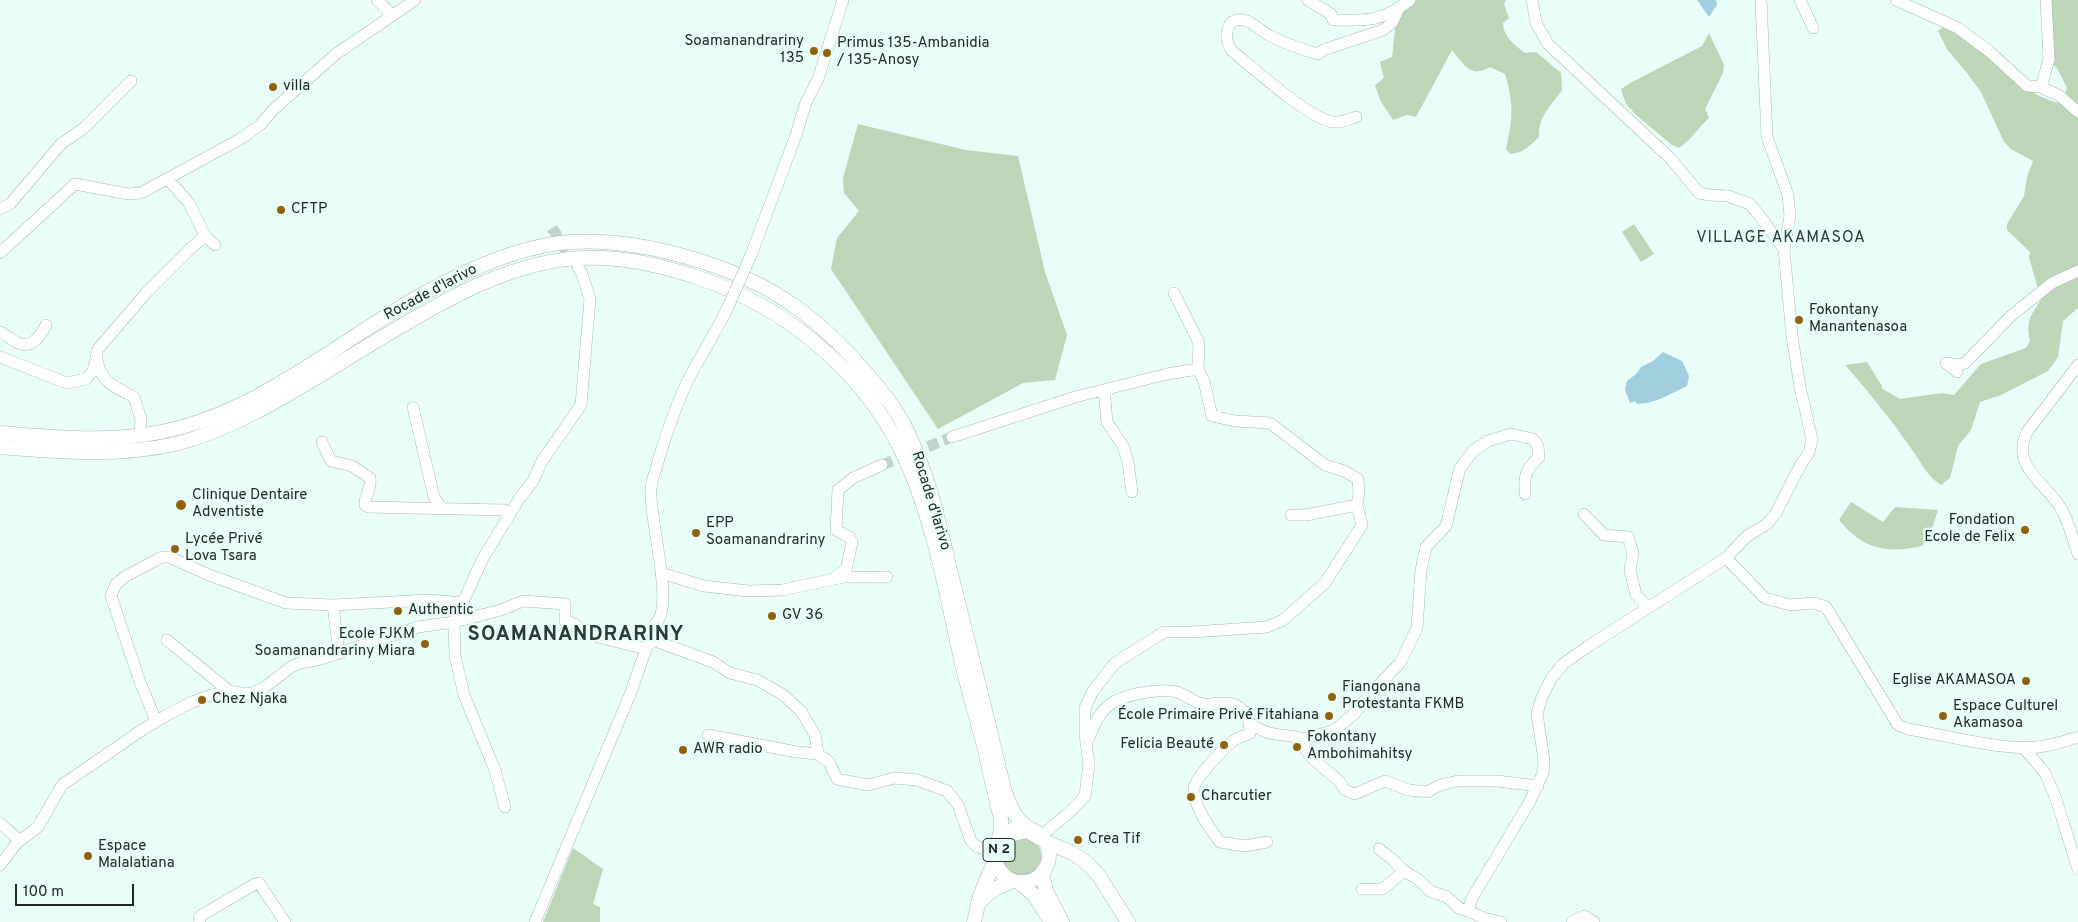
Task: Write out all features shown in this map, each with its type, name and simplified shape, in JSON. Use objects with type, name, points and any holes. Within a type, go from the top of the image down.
[{"type":"main road","name":"Rocade d'Iarivo","points":[[0,433],[71,438],[114,437],[160,432],[193,423],[230,409],[276,385],[394,311],[444,283],[484,265],[539,246],[569,242],[630,244],[668,252],[725,270],[793,305],[820,326],[852,356],[883,392],[906,428],[925,474],[938,519],[1004,789],[1013,813],[1020,823],[1039,836]]},
{"type":"main road","name":"Rocade d'Iarivo","points":[[0,447],[90,453],[124,451],[176,443],[200,436],[225,427],[276,402],[379,339],[458,294],[495,277],[538,262],[563,258],[617,258],[653,263],[710,282],[750,299],[777,314],[822,349],[867,397],[900,447],[917,488],[940,567],[1001,819],[1001,830],[996,851]]},
{"type":"main road","name":"N 2","points":[[1016,882],[1005,877],[999,870],[996,851],[1012,830],[1039,836]]},
{"type":"main road","name":"N 2","points":[[974,922],[978,904],[996,851],[1002,842],[1013,834],[1028,832],[1065,849],[1082,860],[1099,876],[1128,922]]},
{"type":"main road","points":[[1039,836],[1049,850],[1045,870],[1046,891],[1062,922]]},
{"type":"main road","name":"N 2","points":[[978,904],[996,887],[1016,882],[1032,881],[1063,859],[1082,860]]},
{"type":"main road","points":[[1016,882],[1034,895],[1051,922]]},
{"type":"street","points":[[377,0],[392,15]]},
{"type":"street","points":[[0,253],[75,184],[128,194],[141,193],[242,138],[260,125],[273,110],[329,60],[415,0]]},
{"type":"street","points":[[535,922],[631,692],[650,644],[655,624],[659,621],[663,609],[664,588],[651,488],[673,416],[688,380],[717,331],[751,255],[796,135],[806,102],[818,80],[843,0]]},
{"type":"street","points":[[1308,0],[1331,14],[1333,20],[1366,21],[1381,17],[1400,8],[1410,0]]},
{"type":"street","points":[[1532,0],[1536,23],[1548,44],[1671,159],[1699,193],[1710,196],[1728,196],[1750,204],[1764,220],[1784,249]]},
{"type":"street","points":[[1468,911],[1472,898],[1538,786],[1543,773],[1544,760],[1537,714],[1542,697],[1551,679],[1563,664],[1726,558],[1748,536],[1767,524],[1776,513],[1809,452],[1812,439],[1800,387],[1792,336],[1784,249],[1790,216],[1788,194],[1767,137],[1761,0]]},
{"type":"street","points":[[1800,0],[1813,28]]},
{"type":"street","points":[[1896,0],[1958,28],[1990,52],[2027,86],[2041,87],[2060,96],[2078,112]]},
{"type":"street","points":[[2041,87],[2049,59],[2046,0]]},
{"type":"street","points":[[1356,117],[1340,122],[1331,122],[1304,108],[1231,50],[1226,43],[1225,34],[1236,21],[1245,20],[1285,44],[1318,54],[1323,50],[1384,30],[1392,24],[1400,8]]},
{"type":"street","points":[[0,209],[10,204],[61,144],[84,128],[131,81]]},
{"type":"street","points":[[168,179],[189,203],[206,236],[215,245]]},
{"type":"street","points":[[0,357],[67,383],[86,379],[93,371],[98,349],[147,292],[190,248],[206,236]]},
{"type":"street","points":[[505,807],[495,770],[464,695],[455,656],[454,622],[482,560],[533,481],[542,461],[582,405],[590,298],[578,268]]},
{"type":"street","points":[[1957,372],[1946,363],[1960,365],[1965,363],[2012,315],[2052,282],[2078,271]]},
{"type":"street","points":[[1039,836],[1072,810],[1085,796],[1089,764],[1086,744],[1085,708],[1093,691],[1115,663],[1164,632],[1267,627],[1284,620],[1324,583],[1362,524],[1356,505],[1359,492],[1358,479],[1344,471],[1325,465],[1270,423],[1235,421],[1212,416],[1204,381],[1198,369],[1199,343],[1184,309],[1174,293]]},
{"type":"street","points":[[0,332],[18,344],[30,343],[40,337],[46,326]]},
{"type":"street","points":[[96,356],[99,372],[109,383],[134,398],[141,419],[140,434]]},
{"type":"street","points":[[2078,365],[2027,432],[2021,444],[2025,464],[2062,510],[2078,554]]},
{"type":"street","points":[[952,437],[1041,407],[1168,374],[1198,369]]},
{"type":"street","points":[[1104,390],[1107,422],[1123,446],[1128,462],[1132,492]]},
{"type":"street","points":[[413,408],[434,496],[441,507]]},
{"type":"street","points":[[1250,724],[1262,732],[1293,736],[1304,740],[1335,730],[1355,713],[1370,694],[1400,663],[1417,628],[1421,570],[1426,546],[1446,526],[1460,468],[1474,450],[1488,441],[1511,434],[1533,440],[1538,446],[1539,457],[1524,476],[1525,494]]},
{"type":"street","points":[[322,442],[331,461],[352,466],[370,478],[370,486],[365,501],[365,505],[368,507],[441,507],[504,510],[507,512],[508,519]]},
{"type":"street","points":[[829,580],[846,570],[852,542],[849,537],[836,530],[838,490],[853,478],[882,465]]},
{"type":"street","points":[[1291,514],[1306,515],[1356,505]]},
{"type":"street","points":[[1584,514],[1604,535],[1628,537],[1633,553],[1630,570],[1636,595],[1648,607]]},
{"type":"street","points":[[156,721],[140,682],[111,596],[116,584],[126,576],[162,557],[170,557],[209,575],[275,600],[298,604],[334,605],[430,600],[462,603]]},
{"type":"street","points":[[1726,558],[1765,598],[1790,605],[1814,603],[1826,607],[1898,725],[1908,729],[2023,747],[2043,747],[2078,737]]},
{"type":"street","points":[[661,573],[704,586],[748,591],[782,590],[844,577],[887,577]]},
{"type":"street","points":[[0,865],[20,841],[38,827],[62,785],[156,721],[199,700],[229,692],[253,693],[275,681],[291,667],[300,663],[321,659],[418,627],[454,622],[501,610],[523,601],[565,604],[565,621],[574,623],[577,626],[578,632],[650,644],[713,662],[730,673],[757,680],[782,694],[801,711],[815,735],[818,754]]},
{"type":"street","points":[[334,605],[339,653]]},
{"type":"street","points":[[167,640],[229,692]]},
{"type":"street","points":[[1086,744],[1098,717],[1108,705],[1121,698],[1150,691],[1175,692],[1186,695],[1201,704],[1234,704],[1245,711],[1250,724],[1250,733],[1234,740],[1195,783],[1195,795],[1207,826],[1220,842],[1245,846],[1267,842]]},
{"type":"street","points":[[708,735],[797,752],[818,754],[828,762],[837,779],[868,785],[894,778],[918,780],[947,791],[958,804],[971,841],[977,847],[996,851]]},
{"type":"street","points":[[1304,740],[1306,750],[1313,759],[1340,781],[1345,790],[1355,794],[1386,781],[1409,790],[1427,792],[1458,781],[1497,781],[1538,786]]},
{"type":"street","points":[[2023,747],[2045,774],[2056,799],[2062,825],[2078,869]]},
{"type":"street","points":[[0,824],[20,841]]},
{"type":"street","points":[[1379,849],[1430,891],[1447,898],[1459,908],[1486,919],[1501,922]]},
{"type":"street","points":[[1362,888],[1383,889],[1404,871]]},
{"type":"street","points":[[200,922],[199,918],[202,915],[259,883],[285,922]]},
{"type":"street","points":[[1572,922],[1584,916],[1594,922]]},
{"type":"green space","points":[[1416,0],[1506,0],[1504,4],[1509,18],[1503,23],[1505,33],[1513,44],[1525,53],[1536,52],[1561,73],[1562,90],[1543,117],[1539,137],[1523,151],[1510,154],[1506,149],[1512,111],[1505,74],[1490,67],[1472,71],[1464,65],[1452,50],[1416,117],[1407,115],[1393,120],[1380,100],[1375,85],[1384,78],[1380,62],[1392,57],[1396,20]]},
{"type":"green space","points":[[2048,0],[2078,0],[2078,308],[2063,321],[2058,357],[2048,371],[2001,395],[1980,402],[1971,430],[1958,446],[1950,478],[1941,485],[1928,473],[1887,415],[1845,365],[1867,362],[1882,386],[1881,388],[1900,399],[1942,393],[1954,395],[1981,364],[2026,348],[2030,341],[2028,328],[2030,319],[2041,300],[2029,257],[2030,252],[2007,230],[2007,224],[2024,196],[2027,177],[2033,161],[2011,149],[2004,142],[1981,92],[1947,49],[1938,31],[1943,27],[1955,32],[1975,45],[2020,85],[2048,100],[2058,103],[2062,102],[2067,88],[2053,64]]},
{"type":"green space","points":[[1709,33],[1724,65],[1723,73],[1705,109],[1709,118],[1679,148],[1672,145],[1636,115],[1626,104],[1621,89],[1702,46]]},
{"type":"green space","points":[[858,124],[966,150],[1018,156],[1045,272],[1067,335],[1055,380],[1023,383],[938,429],[831,269],[837,238],[859,211],[844,193],[843,178]]},
{"type":"green space","points":[[1634,224],[1654,254],[1641,262],[1622,232]]},
{"type":"green space","points":[[1851,502],[1883,522],[1895,507],[1938,510],[1929,537],[1922,546],[1886,549],[1866,543],[1848,530],[1839,520]]},
{"type":"green space","points":[[1024,835],[1039,845],[1042,859],[1034,872],[1020,875],[1011,872],[1002,861],[1003,846]]},
{"type":"green space","points":[[573,848],[603,869],[593,904],[600,907],[600,922],[543,922]]},
{"type":"water","points":[[1697,0],[1716,0],[1717,5],[1709,17]]},
{"type":"water","points":[[1663,352],[1682,361],[1689,376],[1687,386],[1650,402],[1637,404],[1635,401],[1630,403],[1625,390],[1627,381],[1641,367],[1653,361]]},
{"type":"tunnel","points":[[552,228],[576,264]]},
{"type":"tunnel","points":[[882,465],[952,437]]},
{"type":"place","name":"Soamanandrariny 135","points":[[814,51]]},
{"type":"place","name":"Primus 135-Ambanidia / 135-Anosy","points":[[827,53]]},
{"type":"place","name":"villa","points":[[273,87]]},
{"type":"place","name":"CFTP","points":[[281,210]]},
{"type":"place","name":"Fokontany Manantenasoa","points":[[1799,320]]},
{"type":"place","name":"Clinique Dentaire Adventiste","points":[[181,505]]},
{"type":"place","name":"Fondation Ecole de Felix","points":[[2025,530]]},
{"type":"place","name":"EPP Soamanandrariny","points":[[696,533]]},
{"type":"place","name":"Lycée Privé Lova Tsara","points":[[175,549]]},
{"type":"place","name":"Authentic","points":[[398,611]]},
{"type":"place","name":"GV 36","points":[[772,616]]},
{"type":"place","name":"Ecole FJKM Soamanandrariny Miara","points":[[425,644]]},
{"type":"place","name":"Eglise AKAMASOA","points":[[2026,681]]},
{"type":"place","name":"Fiangonana Protestanta FKMB","points":[[1332,697]]},
{"type":"place","name":"Chez Njaka","points":[[202,700]]},
{"type":"place","name":"École Primaire Privé Fitahiana","points":[[1329,716]]},
{"type":"place","name":"Espace Culturel Akamasoa","points":[[1943,716]]},
{"type":"place","name":"Felicia Beauté","points":[[1224,745]]},
{"type":"place","name":"Fokontany Ambohimahitsy","points":[[1297,747]]},
{"type":"place","name":"AWR radio","points":[[683,750]]},
{"type":"place","name":"Charcutier","points":[[1191,797]]},
{"type":"place","name":"Crea Tif","points":[[1078,840]]},
{"type":"place","name":"Espace Malalatiana","points":[[88,856]]},
{"type":"district","name":"VILLAGE AKAMASOA","points":[[1781,239]]},
{"type":"district","name":"SOAMANANDRARINY","points":[[576,636]]}]
